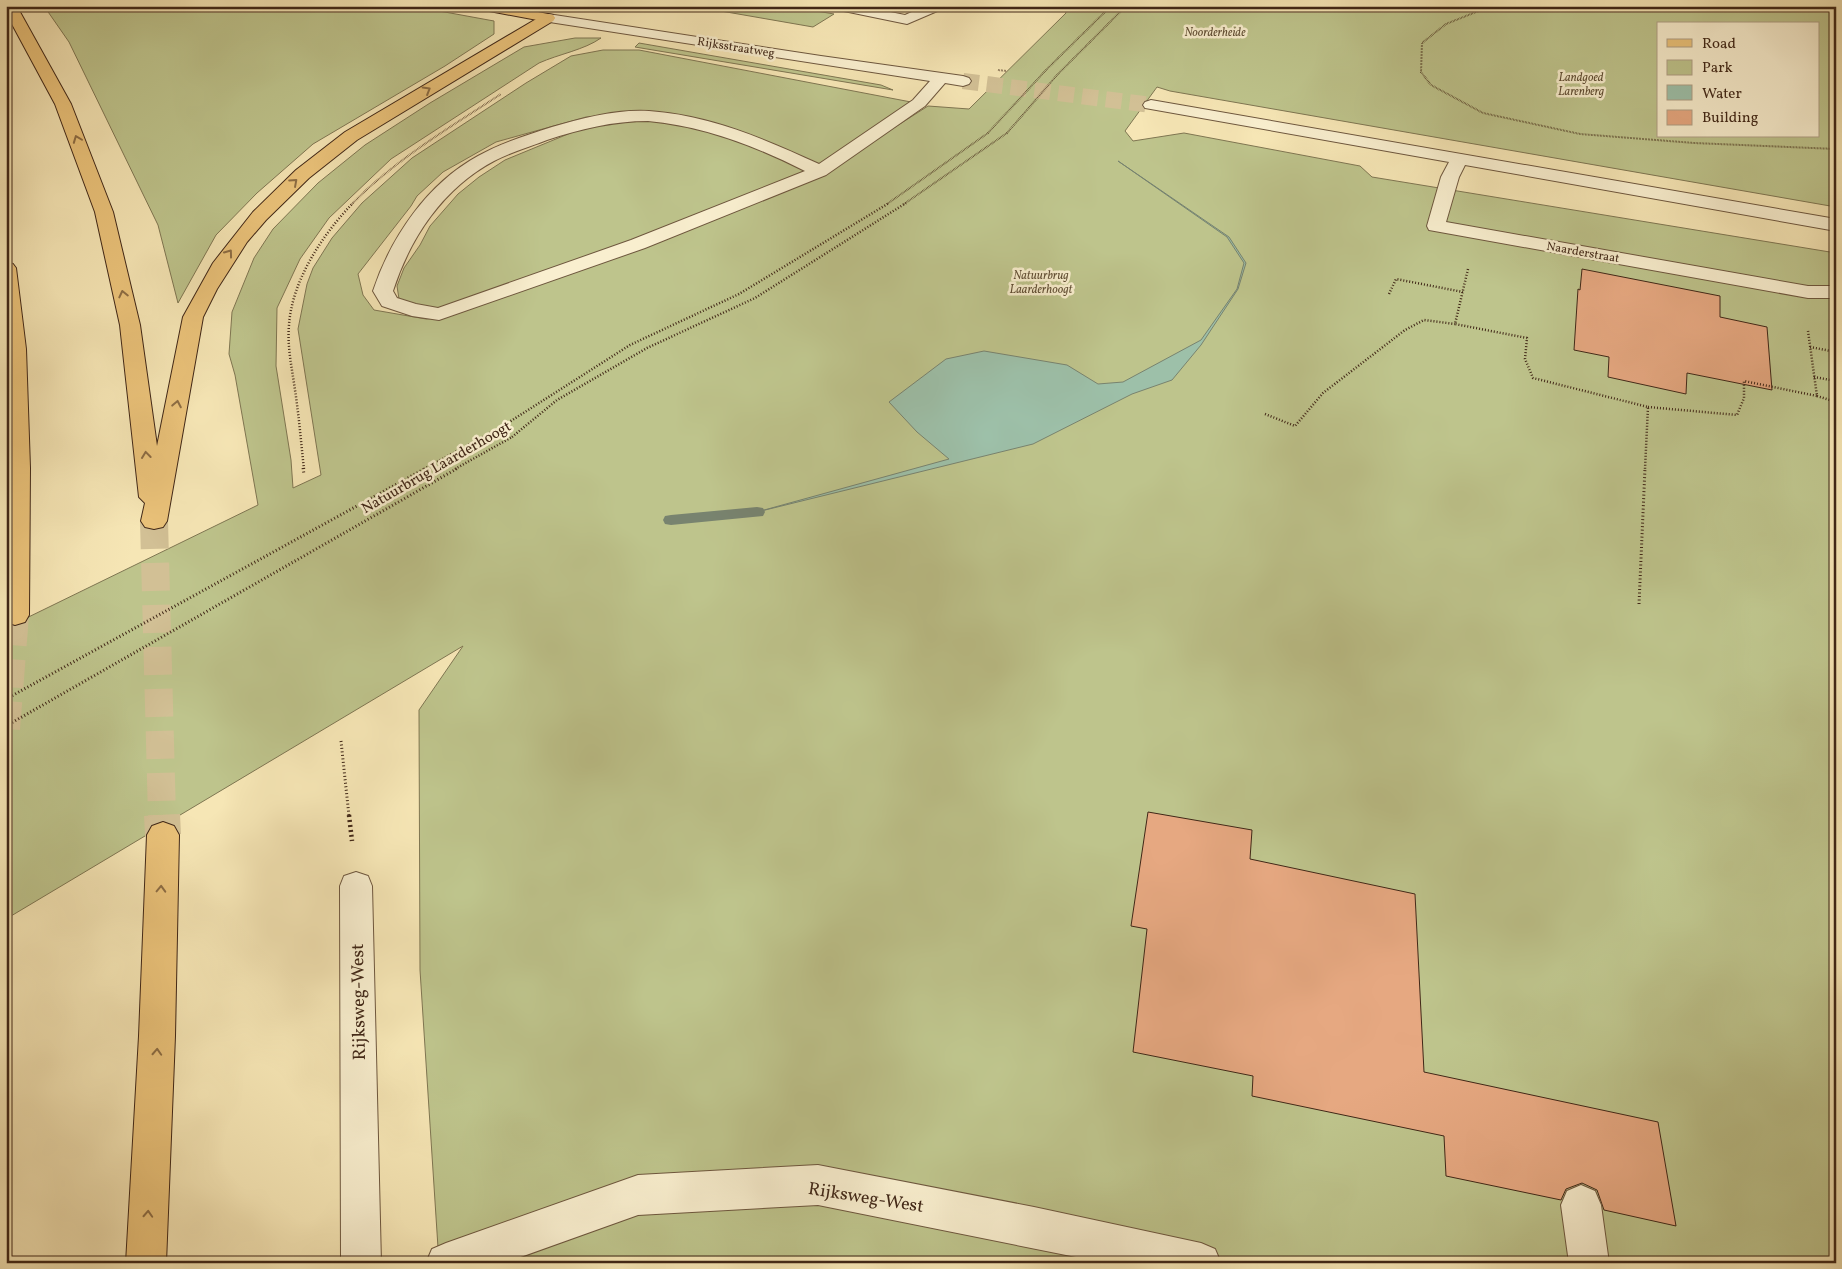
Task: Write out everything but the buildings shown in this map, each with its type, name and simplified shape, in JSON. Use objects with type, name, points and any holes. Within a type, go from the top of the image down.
[{"type":"main road","points":[[7,6],[13,12],[64,104],[104,212],[130,325],[154,521],[194,317],[205,290],[229,252],[270,204],[323,156],[351,136],[557,12]]},
{"type":"main road","name":"Rijksstraatweg","points":[[484,6],[557,12]]},
{"type":"main road","points":[[6,268],[15,349],[18,468],[15,615]]},
{"type":"main road","points":[[146,1263],[157,1036],[163,835]]},
{"type":"street","points":[[839,6],[861,8],[907,20],[937,6]]},
{"type":"street","name":"Rijksstraatweg","points":[[557,12],[821,62],[963,81]]},
{"type":"street","points":[[820,171],[779,151],[704,124],[647,116],[620,117],[589,122],[531,140],[482,161],[450,185],[429,205],[407,236],[387,274],[382,291],[389,302],[412,310],[439,314],[638,244],[820,171],[919,103],[941,78]]},
{"type":"street","points":[[1151,106],[1836,225]]},
{"type":"street","name":"Naarderstraat","points":[[1459,159],[1450,177],[1436,226],[1800,291],[1836,292]]},
{"type":"street","name":"Rijksweg-West","points":[[356,886],[361,1263]]},
{"type":"street","name":"Rijksweg-West","points":[[446,1263],[638,1196],[818,1185],[1034,1227],[1201,1263]]},
{"type":"street","points":[[1581,1205],[1589,1263]]},
{"type":"path","name":"Natuurbrug Laarderhoogt","points":[[6,699],[503,426],[630,345],[739,294],[878,210],[988,133],[1046,70],[1111,6]]},
{"type":"path","name":"Natuurbrug Laarderhoogt","points":[[6,726],[512,437],[557,400],[647,348],[755,298],[901,206],[1007,134],[1058,74],[1126,6]]},
{"type":"path","points":[[1491,6],[1446,24],[1422,43],[1421,72],[1431,85],[1483,113],[1580,134],[1694,143],[1836,149]]},
{"type":"path","points":[[1455,324],[1469,264]]},
{"type":"path","points":[[1389,294],[1396,279],[1463,292]]},
{"type":"path","points":[[1800,291],[1817,396]]},
{"type":"path","points":[[1265,414],[1295,426],[1323,393],[1405,330],[1424,320],[1527,338],[1524,348],[1525,365],[1533,378],[1648,407],[1737,415],[1744,398],[1744,381],[1817,396],[1836,402]]},
{"type":"path","points":[[1810,347],[1836,352]]},
{"type":"path","points":[[1814,377],[1836,381]]},
{"type":"path","points":[[1639,604],[1648,407]]},
{"type":"path","points":[[341,741],[356,886]]},
{"type":"green space","points":[[44,6],[412,6],[494,21],[494,34],[445,66],[313,144],[257,193],[216,235],[178,303],[158,225],[69,42]]},
{"type":"green space","points":[[692,6],[787,6],[834,14],[813,27]]},
{"type":"green space","points":[[1065,6],[1836,6],[1836,207],[1170,91],[1157,87],[1125,131],[1133,141],[1184,133],[1360,166],[1372,177],[1836,253],[1836,1263],[439,1263],[420,970],[419,710],[463,646],[6,919],[6,628],[258,505],[235,375],[229,354],[232,312],[254,258],[273,229],[318,183],[365,145],[430,103],[524,47],[575,38],[601,38],[587,46],[539,63],[391,159],[329,218],[300,259],[277,308],[276,366],[291,460],[293,488],[321,475],[298,329],[307,284],[313,268],[332,238],[362,203],[412,158],[526,83],[571,56],[603,50],[639,50],[911,102],[883,124],[818,168],[785,149],[709,123],[642,113],[586,117],[496,142],[443,172],[417,196],[358,274],[363,295],[374,310],[426,319],[436,318],[645,245],[823,173],[928,106],[969,109],[1066,13]]},
{"type":"green space","points":[[639,43],[881,85],[893,90],[635,47]]},
{"type":"green space","points":[[648,119],[704,128],[778,154],[812,172],[658,232],[431,312],[399,299],[397,286],[404,268],[430,226],[458,194],[479,177],[505,160],[585,127]]},
{"type":"water","points":[[1118,161],[1229,237],[1246,263],[1238,289],[1201,345],[1172,380],[1132,394],[1033,444],[757,512],[949,459],[917,432],[889,402],[946,359],[984,351],[1067,365],[1098,384],[1123,382],[1201,340],[1237,289],[1244,263],[1227,237]]},
{"type":"waterway","points":[[671,520],[757,512]]},
{"type":"tunnel","points":[[963,81],[1151,105]]},
{"type":"tunnel","points":[[154,521],[162,816]]},
{"type":"tunnel","points":[[6,729],[15,615]]},
{"type":"tunnel","points":[[162,815],[163,835]]},
{"type":"park label","name":"Noorderheide","points":[[1215,32]]},
{"type":"park label","name":"Landgoed Larenberg","points":[[1581,84]]}]
